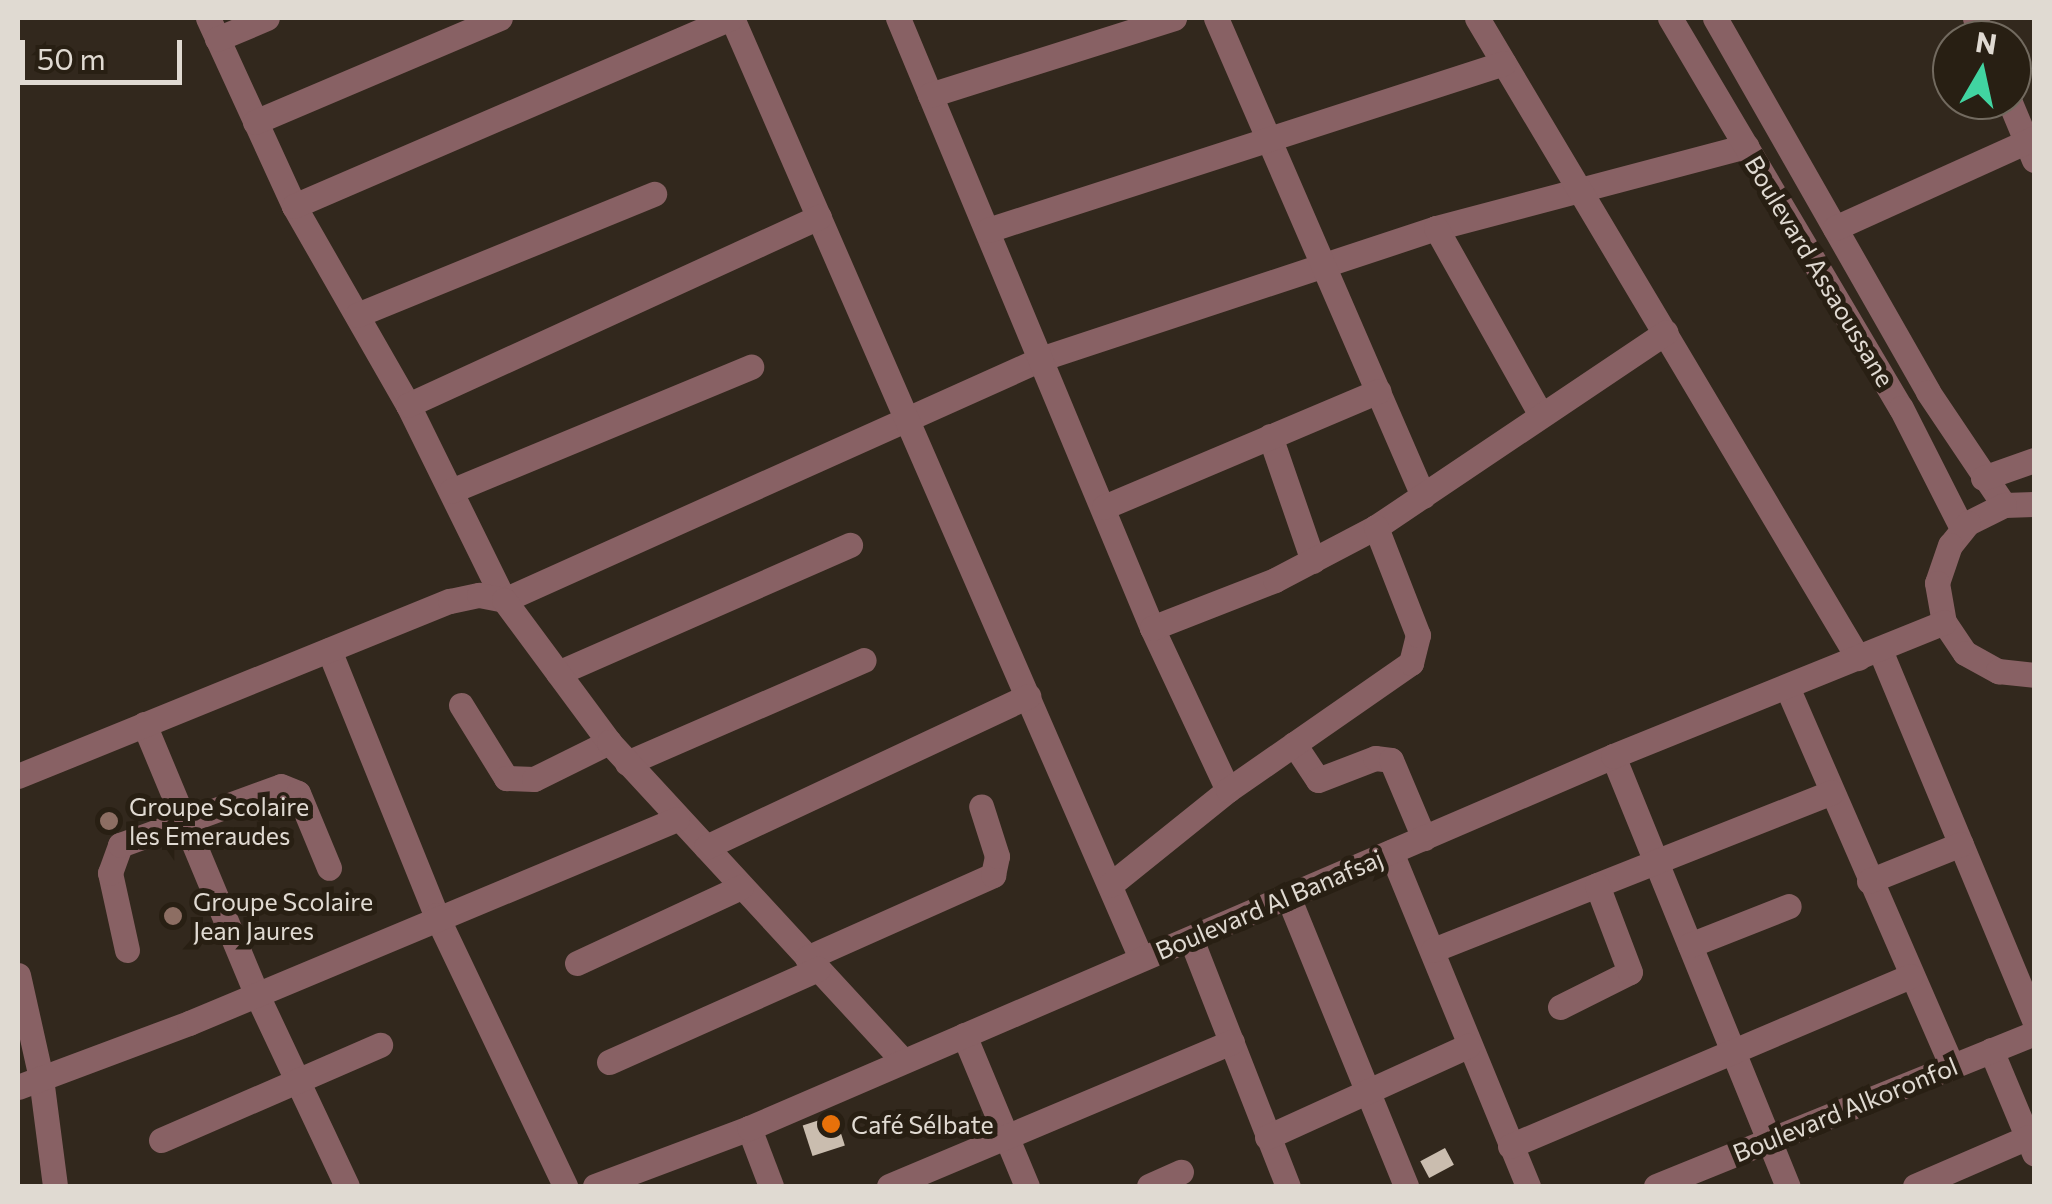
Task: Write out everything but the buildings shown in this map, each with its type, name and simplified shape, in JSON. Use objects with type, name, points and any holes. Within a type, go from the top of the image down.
[{"type":"street","points":[[268,18],[212,28],[294,206],[408,405],[504,600],[627,763],[902,1059]]},
{"type":"street","points":[[255,122],[500,18]]},
{"type":"street","points":[[294,206],[732,18],[1142,958]]},
{"type":"street","points":[[898,18],[1043,358],[1152,628],[1228,790]]},
{"type":"street","points":[[930,95],[1174,18]]},
{"type":"street","points":[[1216,18],[1423,496]]},
{"type":"street","points":[[1477,18],[1666,332],[1869,654],[1961,844],[2034,1020]]},
{"type":"street","name":"Boulevard Assaoussane","points":[[1670,18],[1901,408],[1962,528]]},
{"type":"street","name":"Boulevard Assaoussane","points":[[1722,20],[1835,228],[1982,478],[2004,505]]},
{"type":"street","points":[[988,230],[1504,63]]},
{"type":"street","points":[[1835,228],[2032,146],[2019,120]]},
{"type":"street","points":[[18,776],[450,601],[479,595],[504,600],[908,422],[1043,358],[1436,228],[1746,146]]},
{"type":"street","points":[[356,315],[654,194]]},
{"type":"street","points":[[408,405],[819,217]]},
{"type":"street","points":[[1436,228],[1540,413]]},
{"type":"street","points":[[1152,628],[1313,561],[1376,527],[1540,413],[1666,332]]},
{"type":"street","points":[[451,492],[751,367]]},
{"type":"street","points":[[1104,507],[1378,390]]},
{"type":"street","points":[[1270,436],[1313,561]]},
{"type":"street","points":[[1982,478],[2034,460]]},
{"type":"street","points":[[2034,504],[2004,505],[1962,528],[1937,583],[1944,622],[1981,664],[2034,675]]},
{"type":"street","points":[[1110,886],[1228,790],[1417,654],[1418,635],[1376,527]]},
{"type":"street","points":[[558,673],[850,546]]},
{"type":"street","name":"Boulevard Al Banafsaj","points":[[596,1186],[664,1174],[749,1128],[902,1059],[1289,899],[1613,756],[1944,622]]},
{"type":"street","points":[[329,650],[436,915],[565,1186]]},
{"type":"street","points":[[627,763],[864,660]]},
{"type":"street","points":[[1787,687],[1951,1065]]},
{"type":"street","points":[[706,846],[1028,696]]},
{"type":"street","points":[[461,705],[506,778],[534,779],[609,742]]},
{"type":"street","points":[[144,724],[257,995],[347,1186]]},
{"type":"street","points":[[1294,744],[1318,780],[1375,758],[1391,760],[1424,838]]},
{"type":"street","points":[[1613,756],[1788,1186]]},
{"type":"street","points":[[127,950],[112,855],[120,844],[290,788],[329,868]]},
{"type":"street","points":[[1433,950],[1832,792]]},
{"type":"street","points":[[609,1062],[994,875],[996,847],[981,806]]},
{"type":"street","points":[[29,1082],[257,995],[436,915],[676,819]]},
{"type":"street","points":[[1869,881],[1961,844]]},
{"type":"street","points":[[1391,852],[1528,1186]]},
{"type":"street","points":[[1560,1008],[1630,972],[1597,885]]},
{"type":"street","points":[[576,963],[741,887]]},
{"type":"street","points":[[1289,899],[1406,1186]]},
{"type":"street","points":[[1690,945],[1789,906]]},
{"type":"street","points":[[1190,939],[1288,1186]]},
{"type":"street","points":[[18,975],[29,1082],[55,1186]]},
{"type":"street","points":[[1510,1146],[1910,976]]},
{"type":"street","name":"Boulevard Alkoronfol","points":[[1656,1186],[2034,1032]]},
{"type":"street","points":[[964,1035],[1027,1186]]},
{"type":"street","points":[[889,1186],[1232,1042]]},
{"type":"street","points":[[161,1140],[380,1045]]},
{"type":"street","points":[[1267,1138],[1468,1046]]},
{"type":"street","points":[[1916,1186],[2031,1145],[1991,1050]]},
{"type":"street","points":[[749,1128],[771,1186]]},
{"type":"street","points":[[1149,1186],[1182,1172]]},
{"type":"place","name":"Groupe Scolaire les Emeraudes","points":[[109,821]]},
{"type":"place","name":"Groupe Scolaire Jean Jaures","points":[[173,916]]},
{"type":"place","name":"Café Sélbate","points":[[831,1124]]}]
